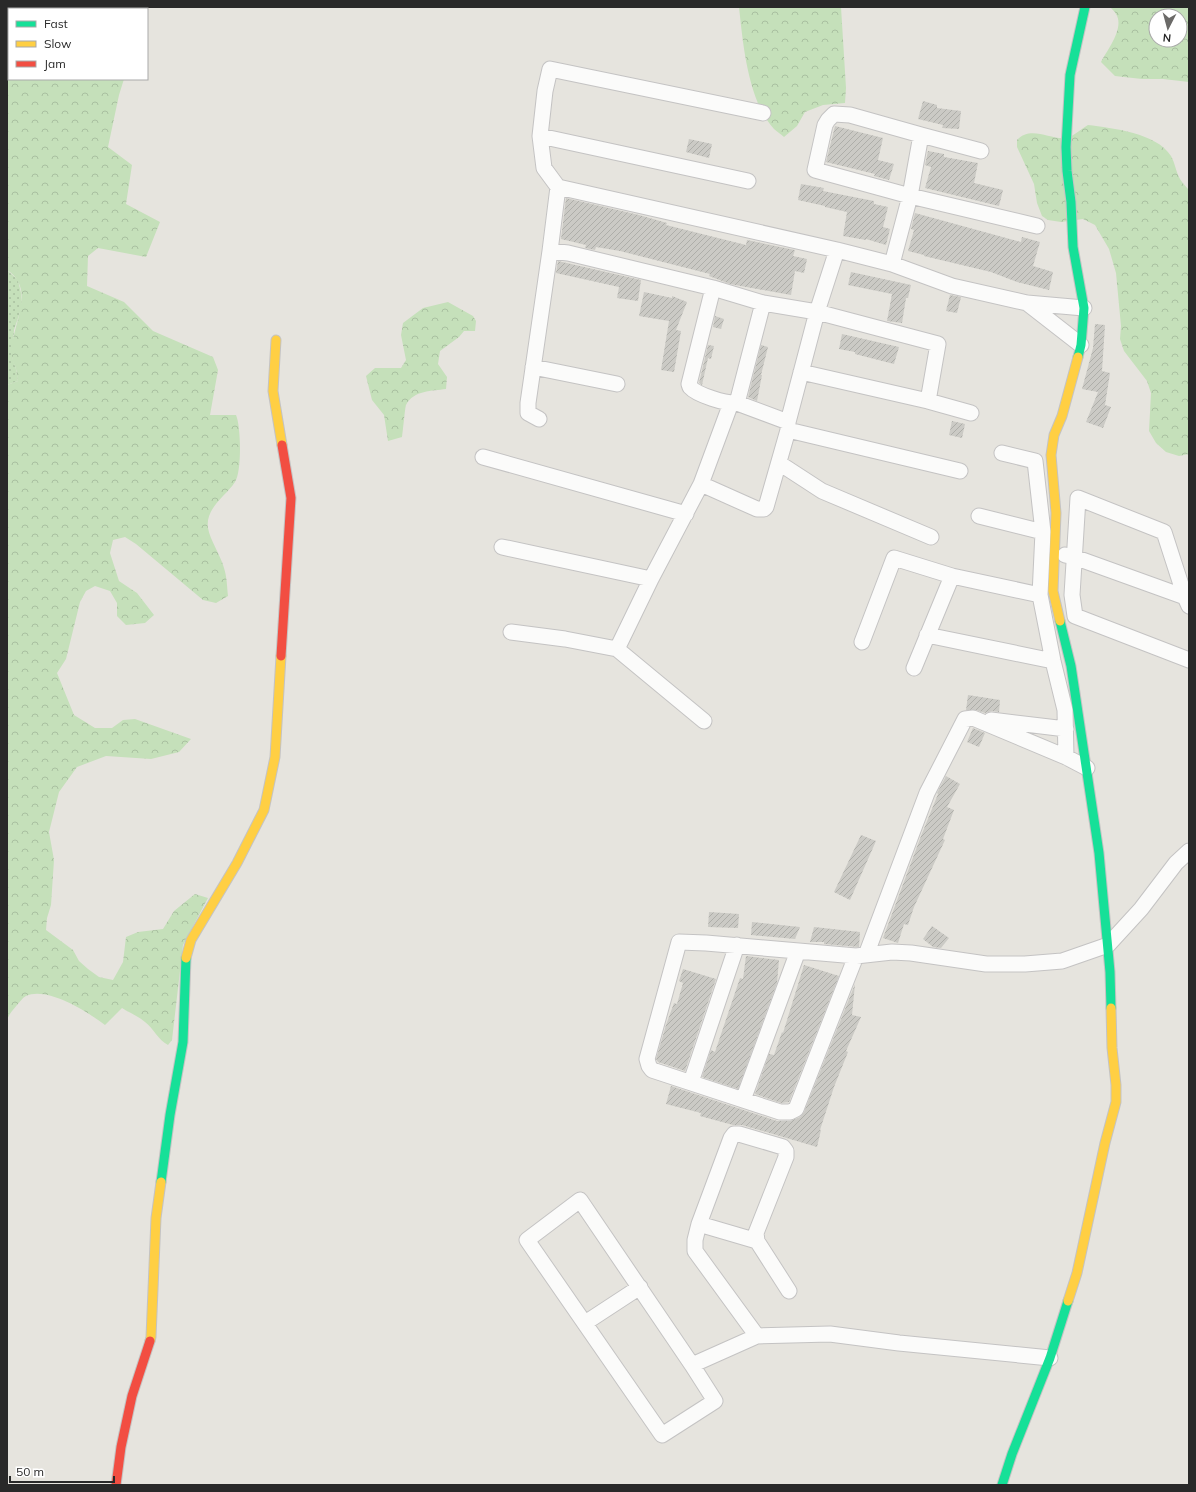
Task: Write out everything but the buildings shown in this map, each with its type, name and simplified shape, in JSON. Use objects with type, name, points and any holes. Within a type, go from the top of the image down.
[{"type":"street","points":[[1002,1485],[1012,1454],[1050,1358],[1067,1307],[1084,1249],[1105,1143],[1116,1102],[1112,1048],[1110,972],[1099,853],[1071,666],[1053,590],[1056,514],[1052,477],[1052,448],[1054,435],[1062,416],[1081,345],[1084,308],[1073,247],[1066,147],[1070,74],[1085,7]]},
{"type":"street","points":[[764,113],[550,69],[545,91],[540,136],[544,168],[558,187],[837,250],[892,264],[952,286],[1027,303],[1084,308]]},
{"type":"street","points":[[981,151],[850,115],[834,114],[825,126],[815,170],[910,196],[1037,226]]},
{"type":"street","points":[[892,264],[910,196],[921,135]]},
{"type":"street","points":[[540,136],[748,181]]},
{"type":"street","points":[[539,419],[528,413],[528,403],[558,187]]},
{"type":"street","points":[[701,484],[757,509],[764,509],[768,504],[817,312],[837,250]]},
{"type":"street","points":[[550,251],[568,253],[713,288],[763,303],[817,312],[938,344],[928,401]]},
{"type":"street","points":[[713,288],[690,387],[697,393],[734,403],[788,426],[960,471]]},
{"type":"street","points":[[617,649],[651,579],[701,484],[734,403],[763,303]]},
{"type":"street","points":[[1027,303],[1081,345]]},
{"type":"street","points":[[116,1485],[121,1447],[132,1396],[151,1338],[156,1218],[170,1115],[183,1042],[186,958],[191,940],[237,863],[264,810],[275,757],[291,498],[273,391],[276,340]]},
{"type":"street","points":[[533,367],[617,384]]},
{"type":"street","points":[[801,372],[928,401],[971,413]]},
{"type":"street","points":[[1002,453],[1035,461],[1043,532],[1040,595],[1053,661],[1065,710],[1066,757]]},
{"type":"street","points":[[483,457],[686,514]]},
{"type":"street","points":[[778,463],[822,491],[931,537]]},
{"type":"street","points":[[1187,602],[1164,532],[1078,498],[1072,595],[1075,616],[1189,660]]},
{"type":"street","points":[[979,516],[1043,532]]},
{"type":"street","points":[[502,547],[651,579]]},
{"type":"street","points":[[1055,554],[1074,557],[1187,602]]},
{"type":"street","points":[[862,642],[894,558],[952,576],[1040,595]]},
{"type":"street","points":[[914,668],[952,576]]},
{"type":"street","points":[[511,632],[565,639],[617,649],[704,720]]},
{"type":"street","points":[[927,635],[1053,661]]},
{"type":"street","points":[[1066,729],[973,718],[967,718],[964,721],[927,793],[861,955],[796,1109],[790,1112],[780,1112],[652,1070],[647,1059],[678,943],[737,945],[861,955],[892,952],[911,953],[986,964],[1025,964],[1062,961],[1108,945],[1141,909],[1176,863],[1189,852]]},
{"type":"street","points":[[973,718],[1066,757],[1087,768]]},
{"type":"street","points":[[690,1082],[737,945]]},
{"type":"street","points":[[743,1100],[798,951]]},
{"type":"street","points":[[757,1336],[695,1251],[695,1240],[699,1224],[731,1138],[734,1134],[739,1134],[783,1147],[786,1151],[786,1157],[756,1233],[757,1241],[789,1291]]},
{"type":"street","points":[[580,1200],[640,1287],[715,1401],[662,1435],[527,1240],[580,1200]]},
{"type":"street","points":[[699,1224],[757,1241]]},
{"type":"street","points":[[585,1323],[640,1287]]},
{"type":"street","points":[[692,1365],[757,1336],[830,1334],[899,1343],[1050,1358]]},
{"type":"green space","points":[[7,7],[107,7],[8,8],[8,80],[124,80],[108,147],[132,165],[126,204],[160,222],[146,257],[98,248],[88,256],[87,286],[124,302],[153,331],[213,357],[218,370],[210,415],[236,415],[239,429],[240,459],[235,482],[213,508],[208,521],[209,533],[223,563],[228,596],[216,603],[203,600],[136,544],[125,537],[113,540],[110,553],[119,581],[137,593],[154,615],[145,623],[126,625],[117,616],[117,603],[110,591],[95,586],[86,591],[80,602],[66,659],[57,673],[74,715],[95,728],[112,728],[123,720],[135,719],[191,739],[179,752],[151,759],[106,756],[77,767],[59,792],[49,832],[54,860],[51,905],[47,918],[46,930],[73,950],[79,961],[88,969],[99,977],[113,980],[123,962],[126,937],[138,932],[163,929],[174,911],[195,894],[208,898],[183,945],[172,1040],[168,1045],[161,1040],[145,1022],[122,1008],[105,1025],[78,1007],[56,997],[45,994],[26,996],[11,1012],[7,1020],[7,385],[18,381],[12,358],[12,346],[22,299],[21,289],[16,279],[7,270]]},
{"type":"green space","points":[[739,7],[841,7],[846,88],[845,103],[823,105],[805,112],[797,126],[784,137],[775,130],[765,117],[758,103],[748,71],[742,38]]},
{"type":"green space","points":[[1110,7],[1189,7],[1189,82],[1115,76],[1101,62],[1117,32],[1118,20],[1116,14]]},
{"type":"green space","points":[[1088,125],[1133,133],[1156,142],[1171,156],[1180,179],[1189,189],[1189,454],[1179,456],[1166,452],[1156,443],[1149,431],[1151,393],[1147,381],[1124,351],[1120,339],[1121,326],[1116,273],[1109,249],[1095,225],[1083,219],[1061,222],[1048,220],[1042,216],[1037,203],[1034,184],[1017,147],[1017,140],[1028,134],[1034,133],[1066,138],[1072,136]]},
{"type":"green space","points":[[7,270],[18,280],[22,306],[14,330],[12,357],[18,381],[7,385]]},
{"type":"green space","points":[[448,302],[473,316],[476,321],[475,331],[464,331],[459,337],[440,351],[438,364],[447,377],[446,389],[424,392],[409,400],[406,405],[402,437],[388,441],[384,415],[372,400],[366,376],[375,368],[401,368],[406,360],[401,335],[403,323],[423,308]]},
{"type":"traffic: fast","points":[[1078,357],[1081,345],[1084,308],[1073,247],[1066,147],[1070,75],[1085,7]]},
{"type":"traffic: fast","points":[[1060,621],[1071,666],[1099,853],[1110,972],[1111,1008]]},
{"type":"traffic: fast","points":[[161,1182],[170,1115],[183,1042],[186,958]]},
{"type":"traffic: fast","points":[[1002,1485],[1012,1454],[1050,1358],[1068,1301]]},
{"type":"traffic: slow","points":[[276,340],[273,391],[282,445]]},
{"type":"traffic: slow","points":[[1060,621],[1053,591],[1056,513],[1051,455],[1054,435],[1062,416],[1078,357]]},
{"type":"traffic: slow","points":[[186,958],[191,940],[237,863],[264,810],[275,757],[281,656]]},
{"type":"traffic: slow","points":[[1068,1301],[1077,1273],[1105,1143],[1116,1102],[1111,1008]]},
{"type":"traffic: slow","points":[[150,1341],[156,1218],[161,1182]]},
{"type":"traffic: jam","points":[[281,656],[291,498],[282,445]]},
{"type":"traffic: jam","points":[[116,1485],[121,1447],[132,1396],[150,1341]]}]
